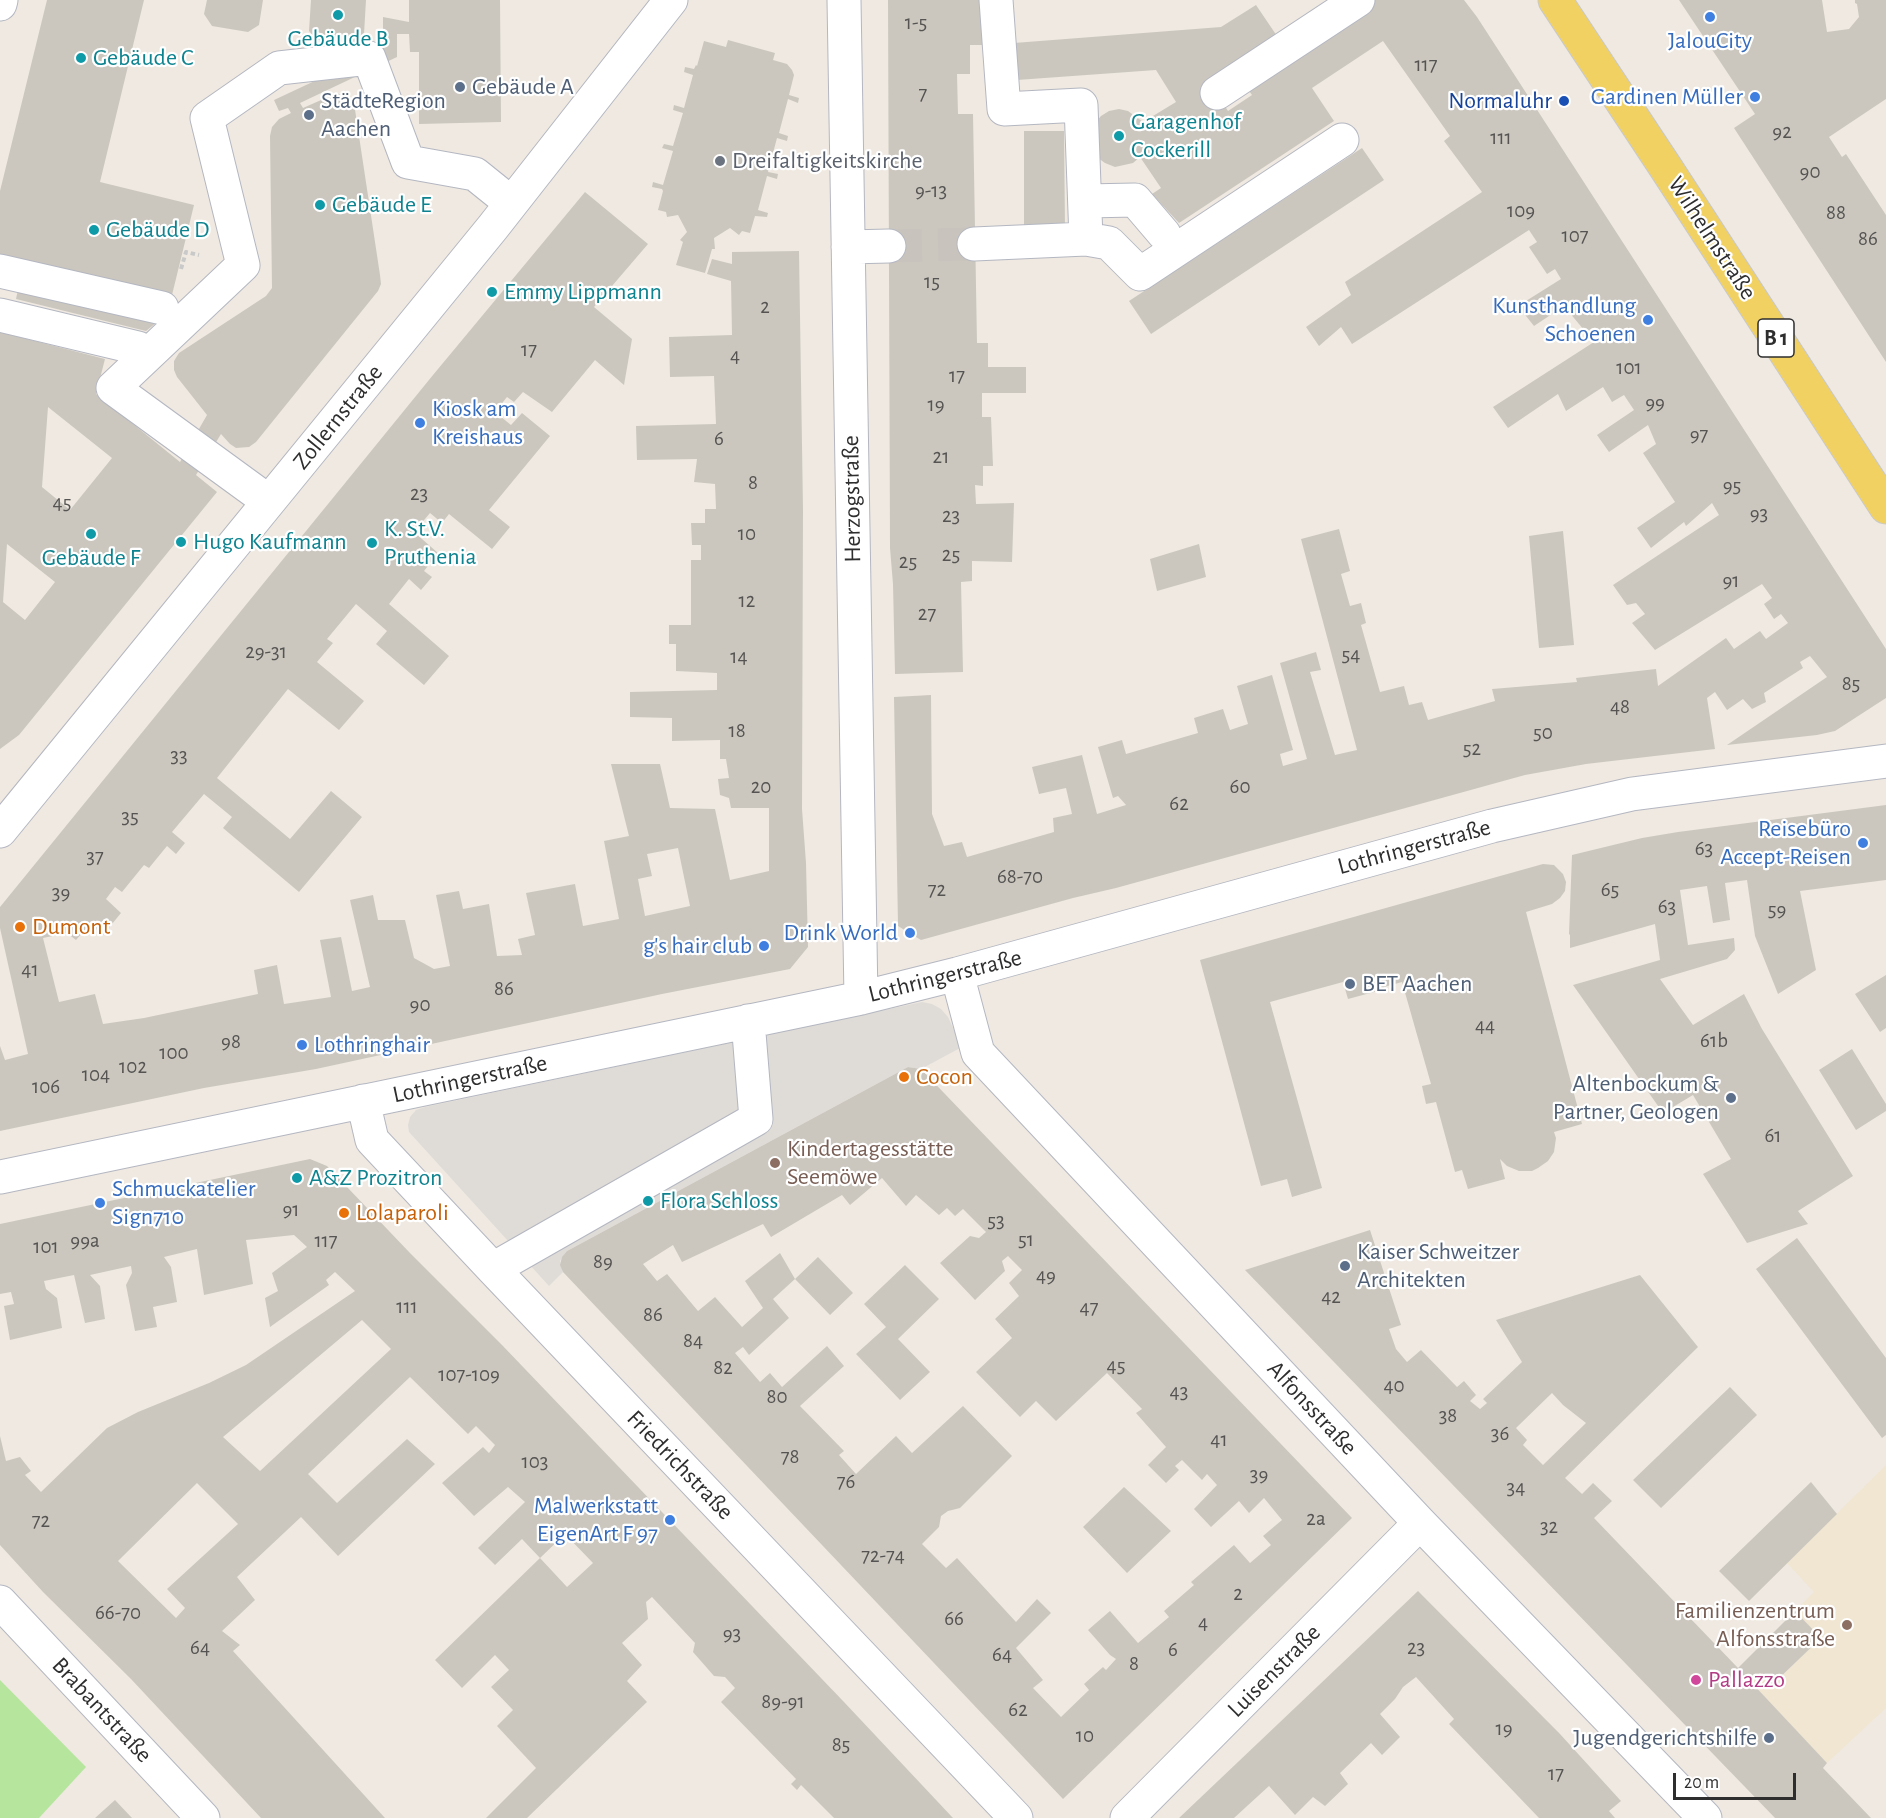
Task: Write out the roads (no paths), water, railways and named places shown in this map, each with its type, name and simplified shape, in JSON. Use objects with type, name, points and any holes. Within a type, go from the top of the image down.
[{"type":"main road","name":"Wilhelmstraße","points":[[1555,0],[1886,507]]},
{"type":"street","name":"Zollernstraße","points":[[0,831],[511,204],[671,0]]},
{"type":"street","name":"Herzogstraße","points":[[844,0],[861,998]]},
{"type":"street","points":[[996,0],[1004,109],[1081,105],[1086,239]]},
{"type":"street","points":[[1217,93],[1358,0]]},
{"type":"street","points":[[268,501],[112,388],[243,265],[207,117],[279,68],[369,57],[408,162],[475,174],[511,204]]},
{"type":"street","points":[[974,244],[1086,239],[1109,243],[1140,274],[1342,140]]},
{"type":"street","points":[[1086,201],[1135,200],[1164,234]]},
{"type":"street","points":[[848,247],[889,246]]},
{"type":"street","points":[[0,271],[162,308]]},
{"type":"street","points":[[0,315],[138,348]]},
{"type":"street","name":"Lothringerstraße","points":[[0,1177],[861,998],[957,974],[1513,821],[1632,794],[1886,761]]},
{"type":"street","name":"Alfonsstraße","points":[[957,974],[978,1053],[1420,1523],[1705,1818]]},
{"type":"street","points":[[492,1269],[756,1119],[748,1021]]},
{"type":"street","name":"Friedrichstraße","points":[[363,1101],[372,1140],[492,1269],[1016,1818]]},
{"type":"street","name":"Luisenstraße","points":[[1127,1818],[1420,1523]]},
{"type":"street","name":"Brabantstraße","points":[[0,1602],[203,1818]]},
{"type":"tunnel","points":[[889,246],[974,244]]},
{"type":"place","name":"Gebäude B","points":[[338,15]]},
{"type":"place","name":"JalouCity","points":[[1710,17]]},
{"type":"place","name":"Gebäude C","points":[[81,58]]},
{"type":"place","name":"Gebäude A","points":[[460,87]]},
{"type":"place","name":"Gardinen Müller","points":[[1755,97]]},
{"type":"place","name":"Normaluhr","points":[[1564,101]]},
{"type":"place","name":"StädteRegion Aachen","points":[[309,115]]},
{"type":"place","name":"Garagenhof Cockerill","points":[[1119,136]]},
{"type":"place","name":"Dreifaltigkeitskirche","points":[[720,161]]},
{"type":"place","name":"Gebäude E","points":[[320,205]]},
{"type":"place","name":"Gebäude D","points":[[94,230]]},
{"type":"place","name":"Emmy Lippmann","points":[[492,292]]},
{"type":"place","name":"Kunsthandlung Schoenen","points":[[1648,320]]},
{"type":"place","name":"Kiosk am Kreishaus","points":[[420,423]]},
{"type":"place","name":"Gebäude F","points":[[91,534]]},
{"type":"place","name":"Hugo Kaufmann","points":[[181,542]]},
{"type":"place","name":"K. St.V. Pruthenia","points":[[372,543]]},
{"type":"place","name":"Reisebüro Accept-Reisen","points":[[1863,843]]},
{"type":"place","name":"Dumont","points":[[20,927]]},
{"type":"place","name":"Drink World","points":[[910,933]]},
{"type":"place","name":"g's hair club","points":[[764,946]]},
{"type":"place","name":"BET Aachen","points":[[1350,984]]},
{"type":"place","name":"Lothringhair","points":[[302,1045]]},
{"type":"place","name":"Cocon","points":[[904,1077]]},
{"type":"place","name":"Altenbockum & Partner, Geologen","points":[[1731,1098]]},
{"type":"place","name":"Kindertagesstätte Seemöwe","points":[[775,1163]]},
{"type":"place","name":"A&Z Prozitron","points":[[297,1178]]},
{"type":"place","name":"Flora Schloss","points":[[648,1201]]},
{"type":"place","name":"Schmuckatelier Sign710","points":[[100,1203]]},
{"type":"place","name":"Lolaparoli","points":[[344,1213]]},
{"type":"place","name":"Kaiser Schweitzer Architekten","points":[[1345,1266]]},
{"type":"place","name":"Malwerkstatt EigenArt F 97","points":[[670,1520]]},
{"type":"place","name":"Familienzentrum Alfonsstraße","points":[[1847,1625]]},
{"type":"place","name":"Pallazzo","points":[[1696,1680]]},
{"type":"place","name":"Jugendgerichtshilfe","points":[[1769,1738]]}]
